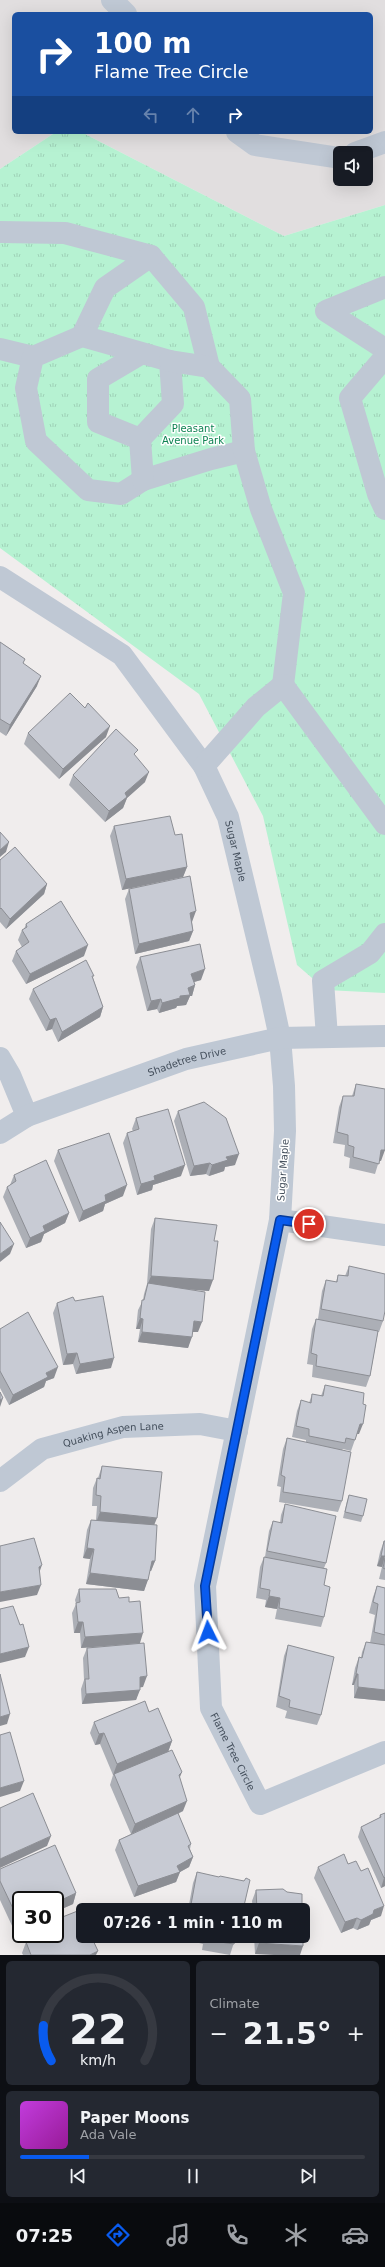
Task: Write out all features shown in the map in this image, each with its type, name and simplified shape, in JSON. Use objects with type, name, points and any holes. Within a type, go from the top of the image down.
[{"type":"street","points":[[112,0],[124,12]]},
{"type":"street","points":[[240,134],[255,145],[333,157]]},
{"type":"street","points":[[373,146],[385,142]]},
{"type":"street","points":[[0,232],[65,233],[151,256],[194,307],[209,366],[240,399],[244,451],[261,509],[294,593],[283,685],[385,824]]},
{"type":"street","points":[[82,336],[105,288],[151,256]]},
{"type":"street","points":[[385,287],[326,311],[385,349]]},
{"type":"street","points":[[0,349],[33,357],[82,336],[170,361],[209,366]]},
{"type":"street","points":[[140,440],[98,422],[98,379],[142,353]]},
{"type":"street","points":[[33,357],[26,388],[36,441],[88,490],[122,494],[144,480],[211,459],[244,451]]},
{"type":"street","points":[[385,357],[350,398],[378,494],[385,509]]},
{"type":"street","points":[[144,480],[140,440],[173,404],[170,361]]},
{"type":"street","name":"Sugar Maple","points":[[0,578],[122,655],[204,766],[228,817],[280,1038],[285,1131],[280,1220]]},
{"type":"street","points":[[204,766],[256,707],[283,685]]},
{"type":"street","points":[[327,1037],[324,981],[370,953],[385,934]]},
{"type":"street","name":"Shadetree Drive","points":[[0,1133],[27,1116],[186,1059],[280,1038],[385,1036]]},
{"type":"street","points":[[0,1058],[10,1075],[27,1116]]},
{"type":"street","points":[[280,1220],[385,1235]]},
{"type":"street","name":"Flame Tree Circle","points":[[280,1220],[205,1586],[211,1708],[260,1804],[385,1752]]},
{"type":"street","name":"Quaking Aspen Lane","points":[[0,1481],[42,1449],[123,1427],[200,1424],[237,1431]]},
{"type":"shaded area","points":[[0,0],[385,0],[385,205],[284,236],[85,134],[373,134],[373,12],[12,12],[12,134],[53,134],[0,169]]},
{"type":"green space","name":"Pleasant Avenue Park","points":[[53,134],[85,134],[284,236],[385,205],[385,993],[326,990],[297,965],[263,816],[199,694],[0,548],[0,169]]},
{"type":"building","points":[[0,642],[25,659],[23,663],[41,676],[10,725],[0,719]]},
{"type":"building","points":[[70,693],[85,708],[88,703],[110,726],[63,769],[28,733]]},
{"type":"building","points":[[116,729],[138,750],[134,754],[149,772],[125,793],[127,797],[109,811],[73,775]]},
{"type":"building","points":[[170,816],[175,835],[182,834],[187,867],[126,879],[114,826]]},
{"type":"building","points":[[0,832],[9,842],[0,850]]},
{"type":"building","points":[[15,847],[47,884],[10,919],[1,908],[0,909],[0,860]]},
{"type":"building","points":[[190,876],[196,911],[190,913],[193,931],[139,944],[129,889]]},
{"type":"building","points":[[61,901],[88,945],[30,974],[16,951],[29,942],[22,930],[27,927],[26,924]]},
{"type":"building","points":[[200,944],[205,969],[191,974],[195,985],[188,988],[190,995],[180,996],[180,998],[162,1003],[161,999],[151,1001],[140,957]]},
{"type":"building","points":[[86,960],[94,976],[92,976],[103,1007],[62,1032],[56,1018],[50,1020],[33,989]]},
{"type":"building","points":[[356,1084],[385,1089],[385,1150],[381,1150],[379,1164],[353,1157],[354,1147],[348,1145],[348,1135],[337,1132],[343,1096],[354,1096]]},
{"type":"building","points":[[204,1102],[226,1118],[239,1154],[226,1157],[228,1160],[212,1165],[210,1163],[194,1166],[178,1111]]},
{"type":"building","points":[[168,1109],[185,1165],[154,1176],[155,1180],[141,1184],[127,1133],[139,1129],[136,1118]]},
{"type":"building","points":[[109,1133],[127,1185],[105,1195],[106,1201],[83,1211],[58,1150]]},
{"type":"building","points":[[46,1160],[69,1213],[43,1226],[45,1231],[30,1238],[7,1187],[16,1181],[14,1175]]},
{"type":"building","points":[[155,1218],[217,1225],[214,1241],[218,1241],[213,1280],[151,1276]]},
{"type":"building","points":[[0,1222],[14,1244],[0,1254]]},
{"type":"building","points":[[349,1266],[385,1274],[385,1311],[383,1321],[321,1309],[326,1280],[337,1282],[338,1275],[348,1276]]},
{"type":"building","points":[[148,1283],[205,1292],[202,1322],[194,1321],[192,1337],[142,1332],[143,1319],[140,1318],[142,1300],[144,1300]]},
{"type":"building","points":[[103,1296],[114,1358],[80,1364],[77,1353],[67,1354],[57,1303],[73,1297],[75,1301]]},
{"type":"building","points":[[28,1312],[58,1367],[46,1373],[48,1377],[13,1395],[0,1371],[0,1329]]},
{"type":"building","points":[[316,1319],[378,1331],[370,1376],[316,1366],[317,1355],[311,1353]]},
{"type":"building","points":[[325,1385],[364,1393],[363,1404],[366,1405],[363,1424],[360,1424],[355,1440],[346,1438],[345,1443],[309,1436],[309,1429],[296,1426],[301,1400],[311,1403],[312,1394],[323,1396]]},
{"type":"building","points":[[0,1392],[3,1398],[0,1400]]},
{"type":"building","points":[[287,1438],[351,1452],[342,1501],[283,1492],[285,1477],[281,1475]]},
{"type":"building","points":[[102,1466],[162,1472],[157,1518],[100,1512],[101,1496],[96,1495],[97,1478],[100,1479]]},
{"type":"building","points":[[349,1495],[367,1499],[363,1516],[345,1512]]},
{"type":"building","points":[[285,1504],[336,1516],[326,1563],[267,1551],[273,1521],[282,1523]]},
{"type":"building","points":[[91,1520],[157,1525],[155,1561],[152,1561],[148,1580],[90,1573],[94,1549],[87,1548]]},
{"type":"building","points":[[34,1538],[42,1565],[39,1567],[41,1585],[0,1592],[0,1546]]},
{"type":"building","points":[[384,1541],[385,1556],[381,1556]]},
{"type":"building","points":[[264,1557],[327,1569],[324,1585],[330,1587],[324,1617],[279,1608],[280,1598],[269,1596],[270,1590],[260,1588]]},
{"type":"building","points":[[385,1558],[385,1569],[383,1568]]},
{"type":"building","points":[[377,1586],[385,1588],[385,1635],[374,1632],[378,1604],[373,1602]]},
{"type":"building","points":[[79,1589],[116,1589],[119,1598],[129,1597],[129,1602],[140,1601],[143,1633],[85,1637],[83,1622],[78,1622],[76,1603],[80,1602]]},
{"type":"building","points":[[13,1606],[20,1625],[23,1624],[29,1647],[0,1654],[0,1609]]},
{"type":"building","points":[[366,1642],[385,1645],[385,1690],[358,1687],[358,1674],[356,1674],[359,1657],[362,1658]]},
{"type":"building","points":[[144,1643],[147,1676],[140,1677],[140,1690],[86,1694],[85,1679],[89,1679],[87,1648]]},
{"type":"building","points":[[288,1645],[334,1657],[321,1715],[289,1707],[290,1700],[279,1696]]},
{"type":"building","points":[[0,1674],[10,1714],[0,1717]]},
{"type":"building","points":[[145,1701],[149,1712],[158,1708],[172,1741],[117,1764],[104,1733],[99,1734],[94,1722]]},
{"type":"building","points":[[10,1732],[24,1781],[0,1788],[0,1735]]},
{"type":"building","points":[[172,1750],[182,1772],[179,1775],[187,1801],[135,1824],[114,1774]]},
{"type":"building","points":[[33,1793],[51,1836],[0,1859],[0,1808]]},
{"type":"building","points":[[178,1813],[191,1844],[188,1846],[193,1857],[177,1866],[180,1872],[138,1886],[119,1840]]},
{"type":"building","points":[[385,1813],[384,1878],[361,1827],[381,1817],[380,1815]]},
{"type":"building","points":[[55,1845],[76,1893],[64,1899],[64,1891],[12,1891],[12,1906],[0,1881],[0,1869]]},
{"type":"building","points":[[344,1854],[348,1864],[356,1861],[361,1871],[368,1868],[384,1906],[374,1910],[373,1914],[361,1920],[357,1918],[345,1922],[318,1867]]},
{"type":"building","points":[[197,1872],[244,1881],[246,1878],[250,1880],[245,1903],[191,1903]]},
{"type":"building","points":[[283,1889],[287,1892],[302,1894],[302,1903],[257,1903],[256,1890]]},
{"type":"building","points":[[76,1912],[76,1943],[94,1943],[98,1951],[90,1955],[31,1955],[26,1943],[64,1943],[64,1916]]},
{"type":"building","points":[[259,1943],[303,1943],[303,1946]]},
{"type":"route","points":[[208,1632],[205,1586],[280,1220],[309,1224]]}]
